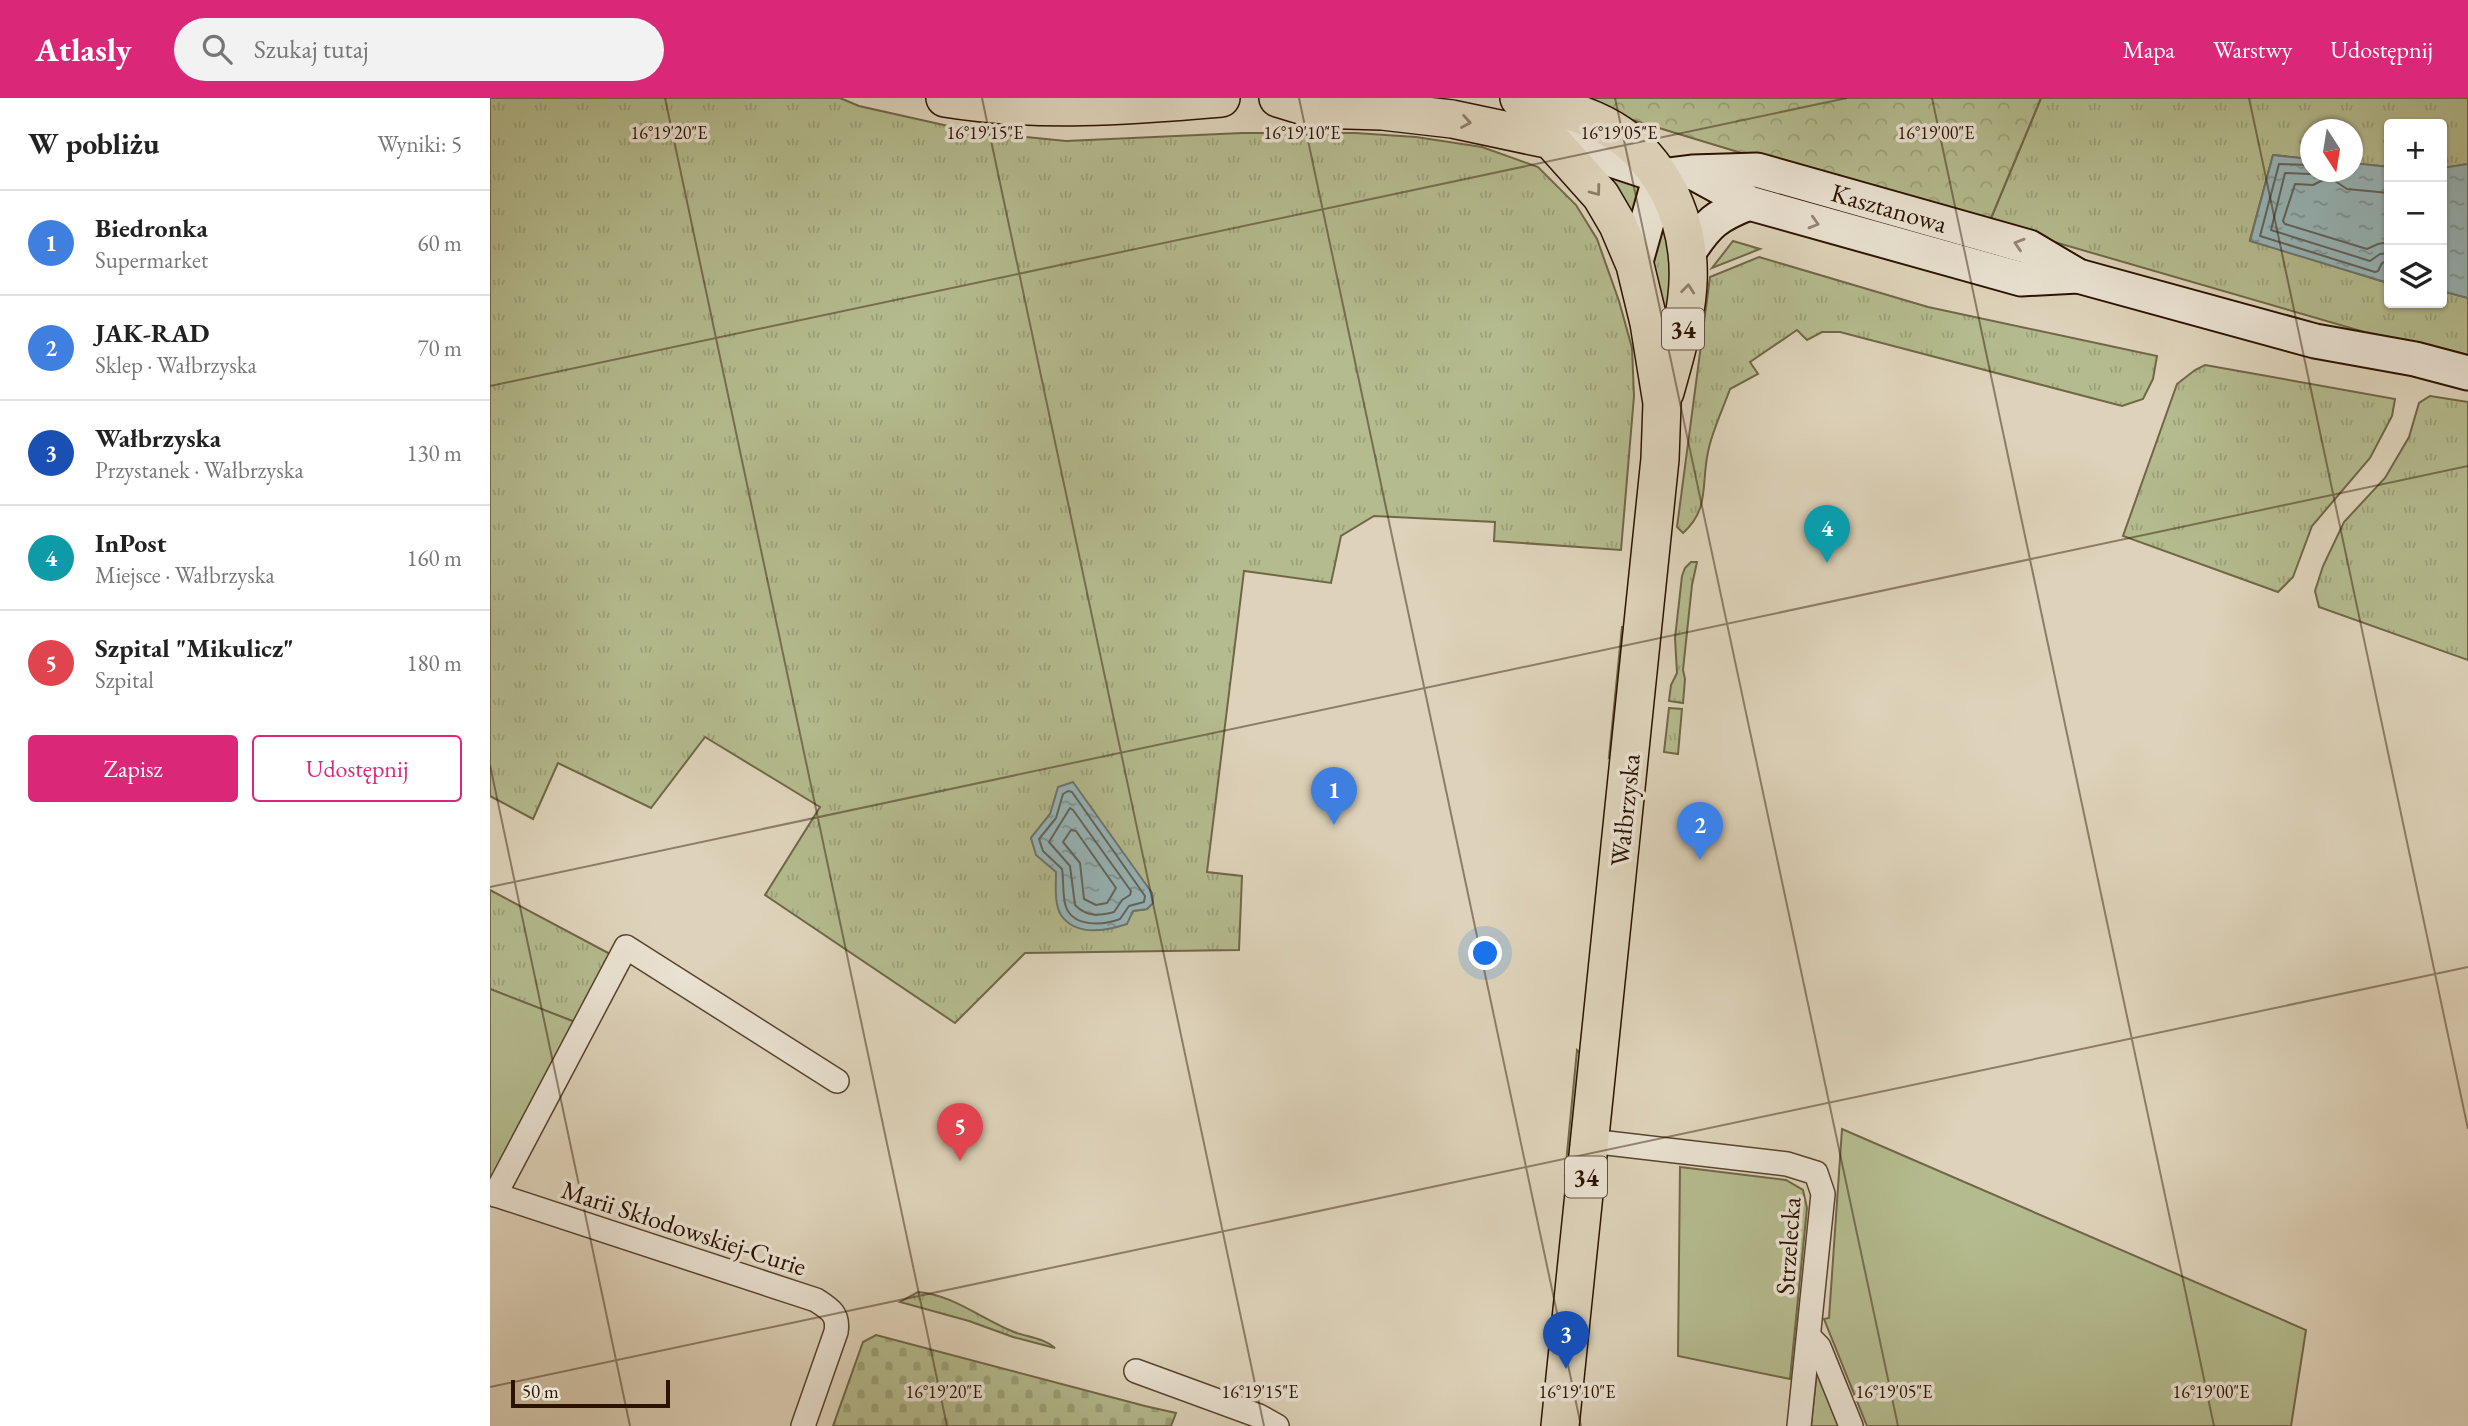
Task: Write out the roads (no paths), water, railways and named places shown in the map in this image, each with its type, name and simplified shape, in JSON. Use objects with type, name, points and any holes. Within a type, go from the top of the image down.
[{"type":"main road","points":[[945,98],[1000,105],[1059,108],[1221,98]]},
{"type":"main road","points":[[1278,98],[1314,109],[1382,111],[1452,119],[1551,140]]},
{"type":"main road","name":"Wałbrzyska","points":[[1519,98],[1572,112],[1618,133],[1642,153],[1676,174],[1677,208],[1689,252],[1689,277],[1685,323],[1662,403]]},
{"type":"main road","name":"Wałbrzyska","points":[[1551,140],[1601,196],[1618,225],[1634,265],[1649,323],[1662,403],[1653,534],[1560,1426]]},
{"type":"street","name":"Kasztanowa","points":[[1551,140],[1676,174],[1749,203],[2021,279],[2078,276]]},
{"type":"street","name":"Kasztanowa","points":[[1676,174],[1757,170],[2029,247],[2078,276],[2315,341],[2415,359],[2468,373]]},
{"type":"street","points":[[1634,265],[1676,174]]},
{"type":"street","points":[[1689,252],[1704,229],[1723,214],[1749,203]]},
{"type":"street","name":"Marii Skłodowskiej-Curie","points":[[803,1426],[836,1332],[838,1322],[834,1312],[816,1300],[492,1194],[626,947],[837,1081]]},
{"type":"street","name":"Strzelecka","points":[[1590,1141],[1787,1164],[1816,1172],[1823,1194],[1799,1426]]},
{"type":"street","points":[[1810,1338],[1819,1348],[1851,1426]]},
{"type":"street","points":[[1136,1371],[1259,1416],[1276,1426]]},
{"type":"water","points":[[2273,155],[2300,158],[2300,182],[2363,182],[2363,164],[2384,166],[2384,282],[2250,241]]},
{"type":"water","points":[[2468,164],[2468,298],[2447,292],[2447,167]]},
{"type":"water","points":[[1073,782],[1152,893],[1153,903],[1147,909],[1133,911],[1127,924],[1092,930],[1075,927],[1067,922],[1057,905],[1056,872],[1036,855],[1031,838],[1050,814],[1058,787]]},
{"type":"place","name":"InPost","points":[[1827,563]]},
{"type":"place","name":"Biedronka","points":[[1334,825]]},
{"type":"place","name":"JAK-RAD","points":[[1700,860]]},
{"type":"place","name":"Szpital \"Mikulicz\"","points":[[960,1161]]},
{"type":"place","name":"Wałbrzyska","points":[[1566,1369]]}]
